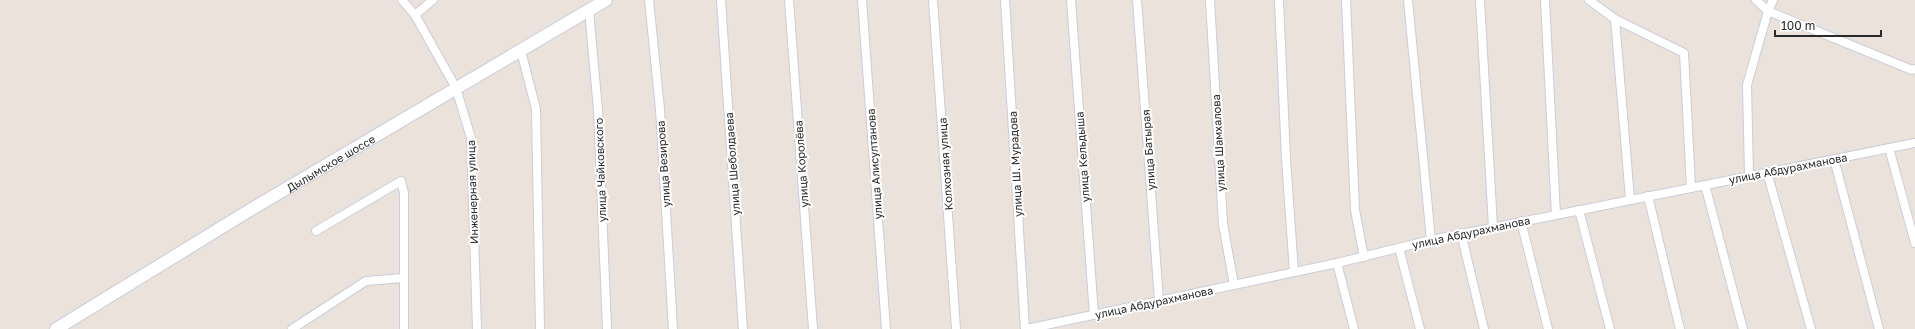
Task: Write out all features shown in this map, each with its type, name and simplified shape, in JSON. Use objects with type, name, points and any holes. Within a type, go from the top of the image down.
[{"type":"main road","name":"Дылымское шоссе","points":[[56,329],[250,210],[606,0]]},
{"type":"street","name":"Инженерная улица","points":[[402,0],[415,15],[456,88],[471,138],[477,329]]},
{"type":"street","points":[[415,15],[432,0]]},
{"type":"street","name":"улица Везирова","points":[[648,0],[660,109],[673,329]]},
{"type":"street","name":"улица Шеболдаева","points":[[721,0],[743,329]]},
{"type":"street","name":"улица Королёва","points":[[789,0],[813,329]]},
{"type":"street","name":"улица Алисултанова","points":[[862,0],[886,329]]},
{"type":"street","name":"Колхозная улица","points":[[933,0],[956,329]]},
{"type":"street","name":"улица Ш. Мурадова","points":[[1005,0],[1026,329]]},
{"type":"street","name":"улица Кельдыша","points":[[1071,0],[1094,315]]},
{"type":"street","name":"улица Батырая","points":[[1137,0],[1159,301]]},
{"type":"street","name":"улица Шамхалова","points":[[1210,0],[1223,224],[1234,285]]},
{"type":"street","points":[[1279,0],[1286,158],[1294,272]]},
{"type":"street","points":[[1346,0],[1354,210],[1364,257]]},
{"type":"street","points":[[1408,0],[1431,240]]},
{"type":"street","points":[[1480,0],[1493,227]]},
{"type":"street","points":[[1544,0],[1556,214]]},
{"type":"street","points":[[1589,0],[1615,19],[1684,53],[1691,188]]},
{"type":"street","points":[[1756,0],[1768,11],[1912,70],[1915,69]]},
{"type":"street","points":[[1749,176],[1747,85],[1768,11],[1773,0]]},
{"type":"street","name":"улица Чайковского","points":[[588,10],[598,110],[607,329]]},
{"type":"street","points":[[1615,19],[1630,199]]},
{"type":"street","points":[[521,51],[536,109],[540,329]]},
{"type":"street","name":"улица Абдурахманова","points":[[1026,329],[1337,263],[1461,233],[1915,143]]},
{"type":"street","points":[[1889,148],[1915,243]]},
{"type":"street","points":[[1834,159],[1879,329]]},
{"type":"street","points":[[1767,172],[1811,329]]},
{"type":"street","points":[[316,231],[401,180],[404,193],[403,329]]},
{"type":"street","points":[[1705,185],[1743,329]]},
{"type":"street","points":[[1648,196],[1680,329]]},
{"type":"street","points":[[1578,210],[1610,329]]},
{"type":"street","points":[[1521,221],[1548,329]]},
{"type":"street","points":[[1461,233],[1484,329]]},
{"type":"street","points":[[1399,248],[1420,329]]},
{"type":"street","points":[[1337,263],[1354,329]]},
{"type":"street","points":[[292,329],[366,281],[404,278]]}]
